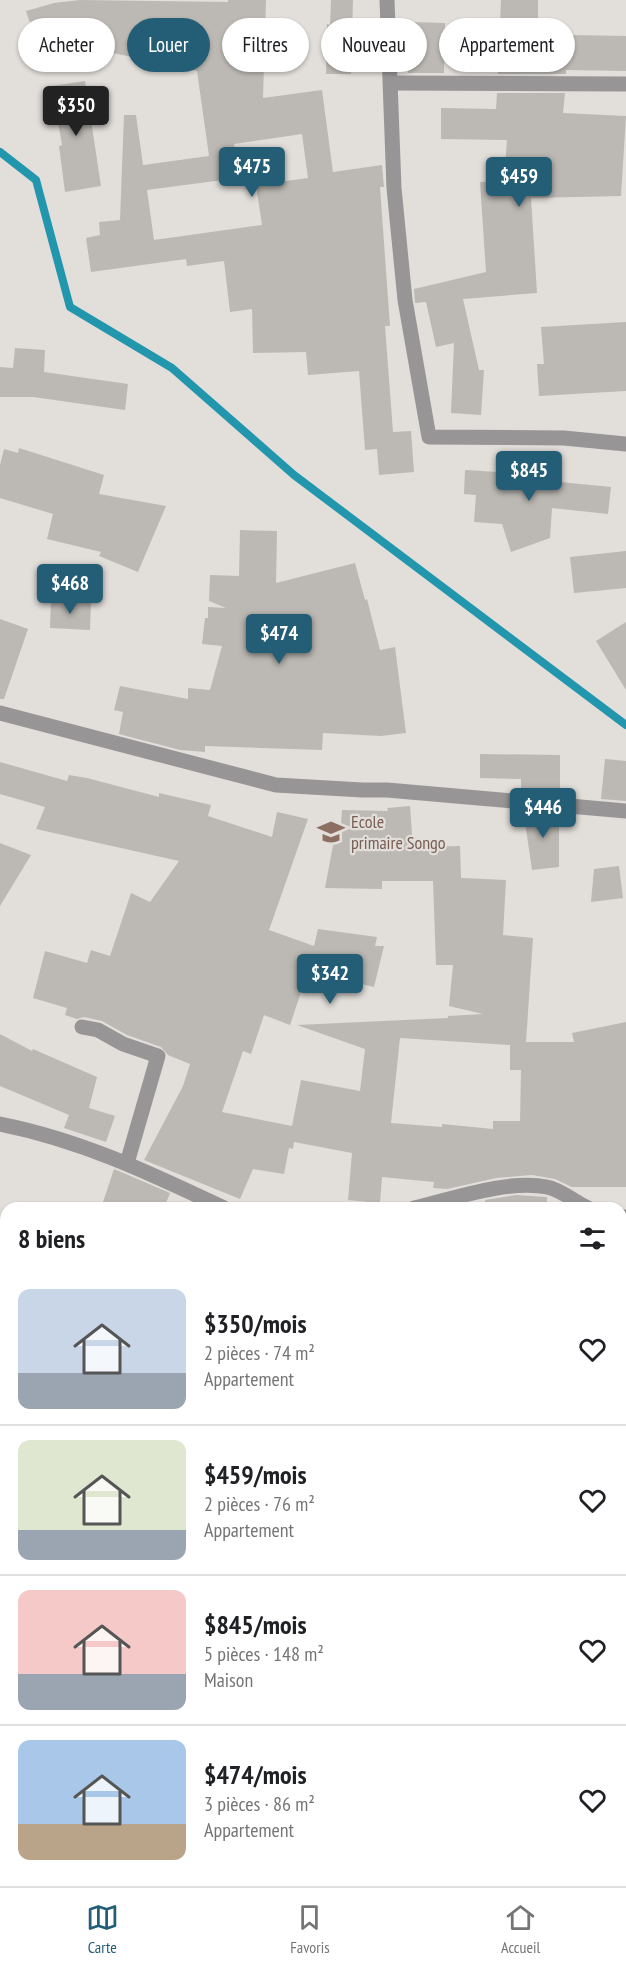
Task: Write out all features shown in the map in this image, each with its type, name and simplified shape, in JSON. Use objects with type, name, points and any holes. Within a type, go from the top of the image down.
[{"type":"street","points":[[387,0],[394,188],[405,300],[429,437],[564,438],[626,444]]},
{"type":"street","points":[[391,83],[626,84]]},
{"type":"street","points":[[0,713],[276,785],[387,790],[626,811]]},
{"type":"street","points":[[82,1028],[98,1030],[123,1044],[158,1056],[127,1162]]},
{"type":"street","points":[[0,1124],[41,1132],[127,1162],[211,1202]]},
{"type":"street","points":[[439,1202],[498,1188],[528,1186],[547,1187],[576,1202]]},
{"type":"building","points":[[80,0],[228,2],[228,0],[266,0],[265,18],[222,18],[222,72],[264,72],[263,98],[322,90],[333,172],[382,165],[384,187],[380,187],[390,326],[385,326],[393,432],[411,431],[414,472],[379,475],[377,449],[365,450],[359,371],[308,375],[306,352],[253,353],[252,309],[230,312],[224,261],[187,266],[186,259],[91,272],[86,238],[100,235],[99,222],[120,220],[124,115],[136,115],[143,165],[209,156],[197,72],[210,72],[210,18],[127,18],[127,56],[115,53],[115,18],[28,18],[26,11],[54,3]],"holes":[[[302,134],[308,178],[256,185],[262,225],[154,240],[147,190],[238,178],[234,144]]]},
{"type":"building","points":[[331,0],[353,0],[353,18],[330,18]]},
{"type":"building","points":[[501,0],[538,0],[538,18],[500,18]]},
{"type":"building","points":[[427,22],[439,23],[439,72],[444,73],[408,73],[427,72]]},
{"type":"building","points":[[575,35],[626,36],[626,71],[575,70]]},
{"type":"building","points":[[326,72],[351,72],[351,74],[326,74]]},
{"type":"building","points":[[498,72],[566,72],[566,74],[498,74]]},
{"type":"building","points":[[85,81],[101,186],[65,192],[59,146],[62,145],[52,86]]},
{"type":"building","points":[[497,93],[565,93],[563,113],[626,116],[621,196],[531,198],[537,293],[463,299],[479,370],[484,370],[481,415],[451,413],[454,343],[436,347],[426,302],[415,303],[414,289],[486,272],[480,182],[504,181],[507,140],[441,139],[441,108],[496,109]]},
{"type":"building","points":[[626,322],[626,391],[539,396],[537,364],[544,364],[541,327]]},
{"type":"building","points":[[15,348],[45,350],[44,372],[128,384],[125,410],[33,397],[0,397],[0,367],[13,368]]},
{"type":"building","points":[[19,448],[104,475],[99,494],[166,506],[138,572],[99,556],[101,552],[47,539],[53,514],[0,498],[0,465],[4,449],[18,453]]},
{"type":"building","points":[[465,470],[512,473],[512,470],[550,472],[550,481],[611,487],[608,514],[552,508],[550,538],[511,552],[502,524],[474,522],[476,495],[464,494]]},
{"type":"building","points":[[240,530],[277,531],[276,583],[355,563],[380,650],[395,647],[406,733],[381,736],[323,733],[322,750],[205,746],[205,752],[180,750],[119,734],[123,712],[114,710],[120,686],[188,699],[188,688],[210,690],[222,646],[202,644],[205,618],[208,618],[208,607],[226,608],[209,601],[210,575],[239,576]]},
{"type":"building","points":[[626,551],[626,588],[574,593],[570,557]]},
{"type":"building","points":[[51,600],[91,602],[90,630],[50,628]]},
{"type":"building","points":[[0,619],[28,629],[4,699],[0,699]]},
{"type":"building","points":[[626,622],[626,690],[596,641]]},
{"type":"building","points":[[480,754],[560,755],[560,795],[521,792],[521,779],[480,778]]},
{"type":"building","points":[[605,759],[626,761],[626,801],[601,799]]},
{"type":"building","points":[[0,762],[67,781],[69,775],[87,778],[159,797],[159,793],[211,805],[208,816],[272,837],[277,812],[308,819],[269,930],[314,946],[318,929],[377,937],[375,946],[384,946],[374,987],[308,971],[290,1025],[264,1015],[251,1054],[243,1051],[222,1112],[292,1126],[301,1080],[360,1091],[365,1049],[297,1025],[448,1018],[448,1016],[483,1014],[449,1006],[453,965],[436,965],[433,881],[382,881],[382,889],[325,888],[337,824],[341,825],[342,810],[388,811],[387,808],[410,806],[413,847],[460,846],[461,878],[506,880],[503,935],[533,938],[526,1042],[574,1042],[572,1033],[626,1022],[626,1187],[572,1187],[555,1179],[532,1175],[496,1178],[447,1189],[433,1188],[434,1182],[382,1177],[380,1202],[348,1200],[352,1153],[294,1142],[293,1149],[289,1148],[284,1174],[253,1169],[240,1199],[144,1160],[183,1086],[190,1064],[168,1055],[161,1047],[127,1035],[102,1021],[84,1017],[77,1019],[65,1015],[67,1008],[33,998],[45,951],[87,963],[91,950],[110,956],[131,893],[150,902],[179,861],[36,829],[45,807],[0,794]],"holes":[[[400,1038],[510,1045],[510,1070],[521,1070],[520,1121],[493,1121],[493,1129],[442,1124],[442,1127],[391,1123]]]},
{"type":"building","points":[[521,812],[559,815],[559,867],[532,870],[525,822],[521,822]]},
{"type":"building","points":[[0,843],[31,855],[0,906]]},
{"type":"building","points":[[619,866],[623,898],[591,902],[594,869]]},
{"type":"building","points":[[0,1034],[32,1051],[33,1049],[97,1077],[89,1108],[115,1116],[106,1142],[64,1128],[69,1115],[0,1086]]},
{"type":"building","points":[[114,1169],[170,1193],[166,1202],[103,1202]]},
{"type":"building","points":[[516,1195],[547,1197],[547,1202],[485,1202],[485,1200]]},
{"type":"waterway","points":[[0,152],[36,180],[70,307],[172,368],[294,475],[626,725]]},
{"type":"place","name":"Ecole primaire Songo","points":[[331,832]]}]
